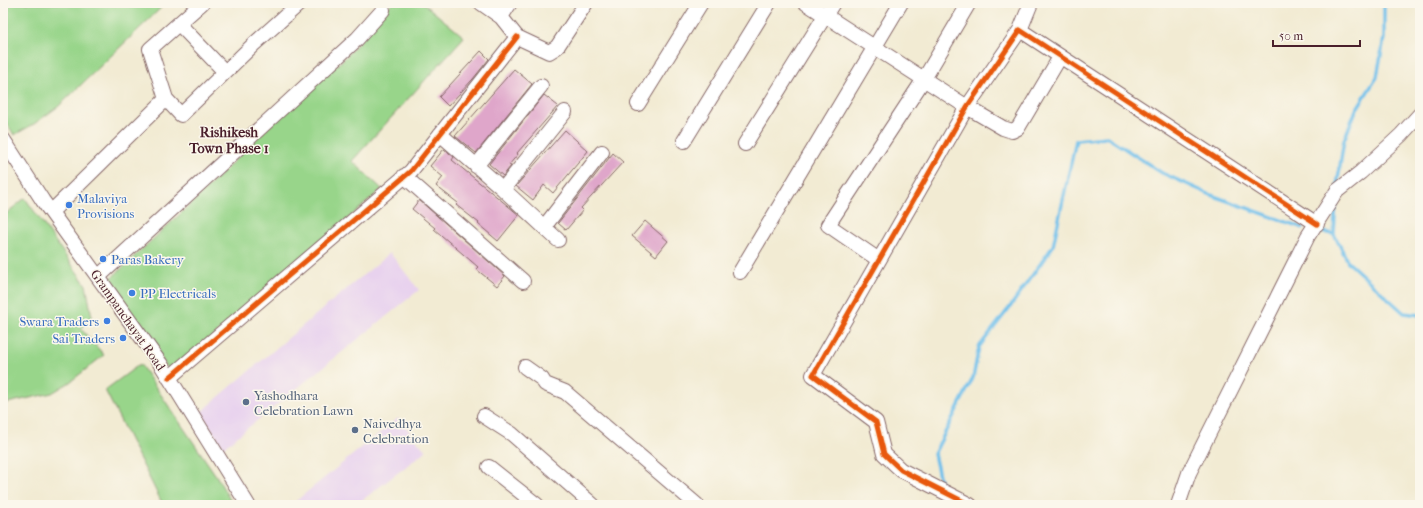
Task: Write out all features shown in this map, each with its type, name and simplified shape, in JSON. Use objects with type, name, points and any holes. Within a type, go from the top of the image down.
[{"type":"street","points":[[202,3],[150,49],[166,99],[181,115],[254,44],[300,3]]},
{"type":"street","points":[[481,3],[501,17],[518,37],[549,52],[557,47],[586,3]]},
{"type":"street","points":[[501,17],[510,3]]},
{"type":"street","points":[[638,104],[701,3]]},
{"type":"street","points":[[684,141],[769,3]]},
{"type":"street","points":[[806,3],[967,107],[1003,128],[1012,131],[1018,128],[1060,56]]},
{"type":"street","points":[[745,144],[833,3]]},
{"type":"street","points":[[740,272],[901,3]]},
{"type":"street","points":[[879,260],[828,225],[924,79],[969,3]]},
{"type":"street","points":[[970,505],[901,470],[884,454],[876,422],[813,375],[967,107],[1020,30],[1031,3]]},
{"type":"street","points":[[98,277],[356,39],[383,10]]},
{"type":"street","points":[[180,24],[225,72]]},
{"type":"street","points":[[1020,30],[1317,224]]},
{"type":"street","points":[[170,378],[411,171],[518,37]]},
{"type":"street","points":[[476,166],[541,86]]},
{"type":"street","points":[[50,212],[166,99]]},
{"type":"street","points":[[503,189],[564,112]]},
{"type":"street","points":[[1178,505],[1189,474],[1308,236],[1337,191],[1361,172],[1420,114]]},
{"type":"street","points":[[440,134],[558,240]]},
{"type":"street","name":"Grampanchayat Road","points":[[3,139],[50,212],[160,363],[248,505]]},
{"type":"street","points":[[544,227],[602,152]]},
{"type":"street","points":[[404,176],[523,281]]},
{"type":"street","points":[[526,367],[542,379],[545,384],[566,392],[697,505]]},
{"type":"street","points":[[484,416],[512,434],[593,505]]},
{"type":"street","points":[[489,467],[537,505]]},
{"type":"shaded area","points":[[390,253],[419,290],[223,448],[201,412]]},
{"type":"shaded area","points":[[398,418],[426,451],[356,505],[291,505]]},
{"type":"green space","points":[[3,3],[166,3],[59,106],[34,124],[14,135],[3,117]]},
{"type":"green space","points":[[392,3],[423,3],[464,37],[352,161],[382,189],[171,373],[108,281],[193,202],[265,130],[347,56]]},
{"type":"green space","points":[[25,198],[86,285],[92,317],[81,329],[104,355],[70,382],[52,393],[3,404],[3,216]]},
{"type":"green space","points":[[140,364],[217,477],[233,505],[163,505],[105,390]]},
{"type":"building","points":[[481,51],[489,59],[448,106],[439,97]]},
{"type":"building","points":[[514,69],[532,84],[476,153],[455,136]]},
{"type":"building","points":[[544,95],[558,106],[517,153],[518,154],[509,165],[511,166],[503,176],[489,164]]},
{"type":"building","points":[[565,130],[588,151],[553,193],[544,185],[533,200],[516,186]]},
{"type":"building","points":[[444,149],[454,157],[452,160],[519,215],[498,241],[478,224],[479,223],[456,205],[458,203],[436,186],[443,177],[430,166]]},
{"type":"building","points":[[613,153],[623,162],[581,208],[583,210],[566,230],[558,223]]},
{"type":"building","points":[[419,200],[505,276],[497,286],[476,269],[478,267],[412,209]]},
{"type":"building","points":[[645,221],[668,241],[656,256],[632,236]]},
{"type":"waterway","points":[[1337,185],[1344,140],[1356,110],[1377,77],[1384,38],[1384,3]]},
{"type":"waterway","points":[[941,485],[934,454],[973,378],[979,347],[1010,307],[1053,246],[1076,140],[1107,137],[1162,173],[1211,195],[1303,228]]},
{"type":"waterway","points":[[1334,234],[1336,201]]},
{"type":"waterway","points":[[1323,232],[1334,234],[1348,262],[1404,313],[1420,315]]},
{"type":"waterway","points":[[944,497],[946,505]]},
{"type":"cycle path","points":[[970,505],[901,470],[884,454],[876,422],[813,375],[967,107],[1020,30],[1317,224]]},
{"type":"cycle path","points":[[169,378],[411,171],[517,37]]},
{"type":"place","name":"Malaviya Provisions","points":[[69,205]]},
{"type":"place","name":"Paras Bakery","points":[[103,259]]},
{"type":"place","name":"PP Electricals","points":[[132,293]]},
{"type":"place","name":"Swara Traders","points":[[107,321]]},
{"type":"place","name":"Sai Traders","points":[[123,338]]},
{"type":"place","name":"Yashodhara Celebration Lawn","points":[[246,402]]},
{"type":"place","name":"Naivedhya Celebration","points":[[355,430]]},
{"type":"district","name":"Rishikesh Town Phase 1","points":[[229,140]]}]
